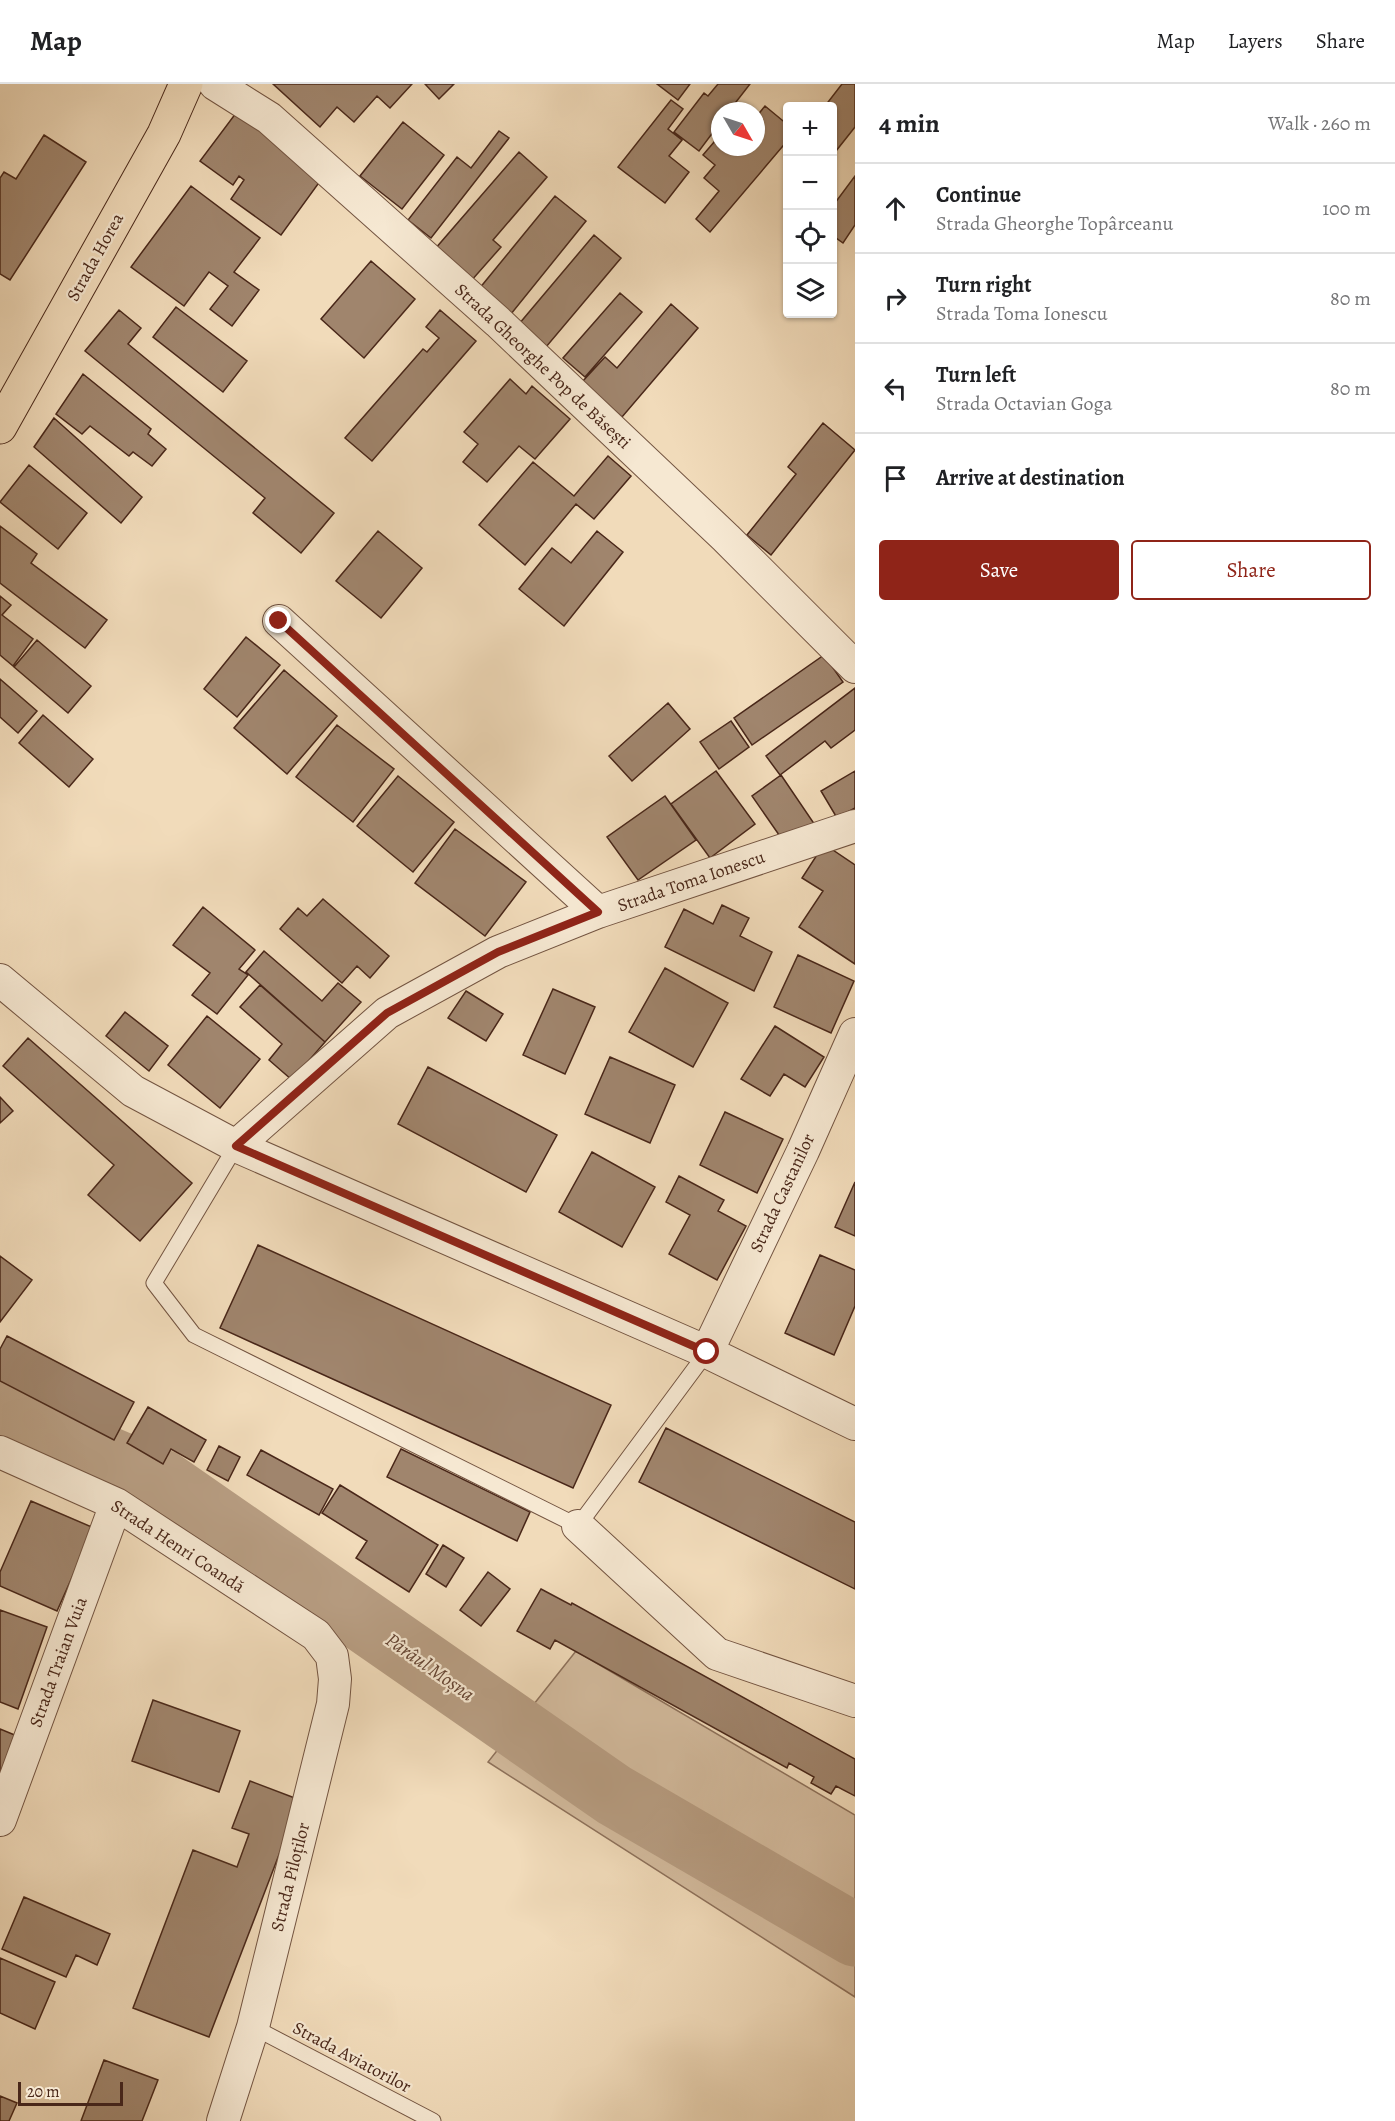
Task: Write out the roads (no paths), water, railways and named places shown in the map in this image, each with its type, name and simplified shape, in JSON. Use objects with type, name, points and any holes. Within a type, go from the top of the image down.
[{"type":"main road","name":"Strada Horea","points":[[0,427],[164,134],[186,84]]},
{"type":"street","name":"Strada Gheorghe Pop de Băsești","points":[[215,84],[269,118],[498,322],[726,537],[855,667]]},
{"type":"street","points":[[279,621],[598,912]]},
{"type":"street","name":"Strada Toma Ionescu","points":[[236,1146],[387,1013],[498,952],[598,912],[855,826]]},
{"type":"street","points":[[0,980],[133,1092],[236,1146],[707,1352],[855,1424]]},
{"type":"street","name":"Strada Castanilor","points":[[707,1352],[803,1152],[855,1034]]},
{"type":"street","name":"Strada Henri Coandă","points":[[0,1452],[116,1504],[316,1635]]},
{"type":"street","name":"Strada Traian Vuia","points":[[0,1820],[116,1504]]},
{"type":"street","points":[[578,1526],[717,1654],[855,1701]]},
{"type":"street","name":"Strada Piloților","points":[[223,2121],[253,2027],[333,1704],[332,1656],[316,1635]]},
{"type":"lane","points":[[236,1146],[154,1283],[194,1335],[578,1526],[707,1352]]},
{"type":"lane","name":"Strada Aviatorilor","points":[[253,2027],[433,2121]]},
{"type":"waterway","name":"Pârâul Moșna","points":[[0,1412],[162,1481],[614,1795],[855,1935]]}]
